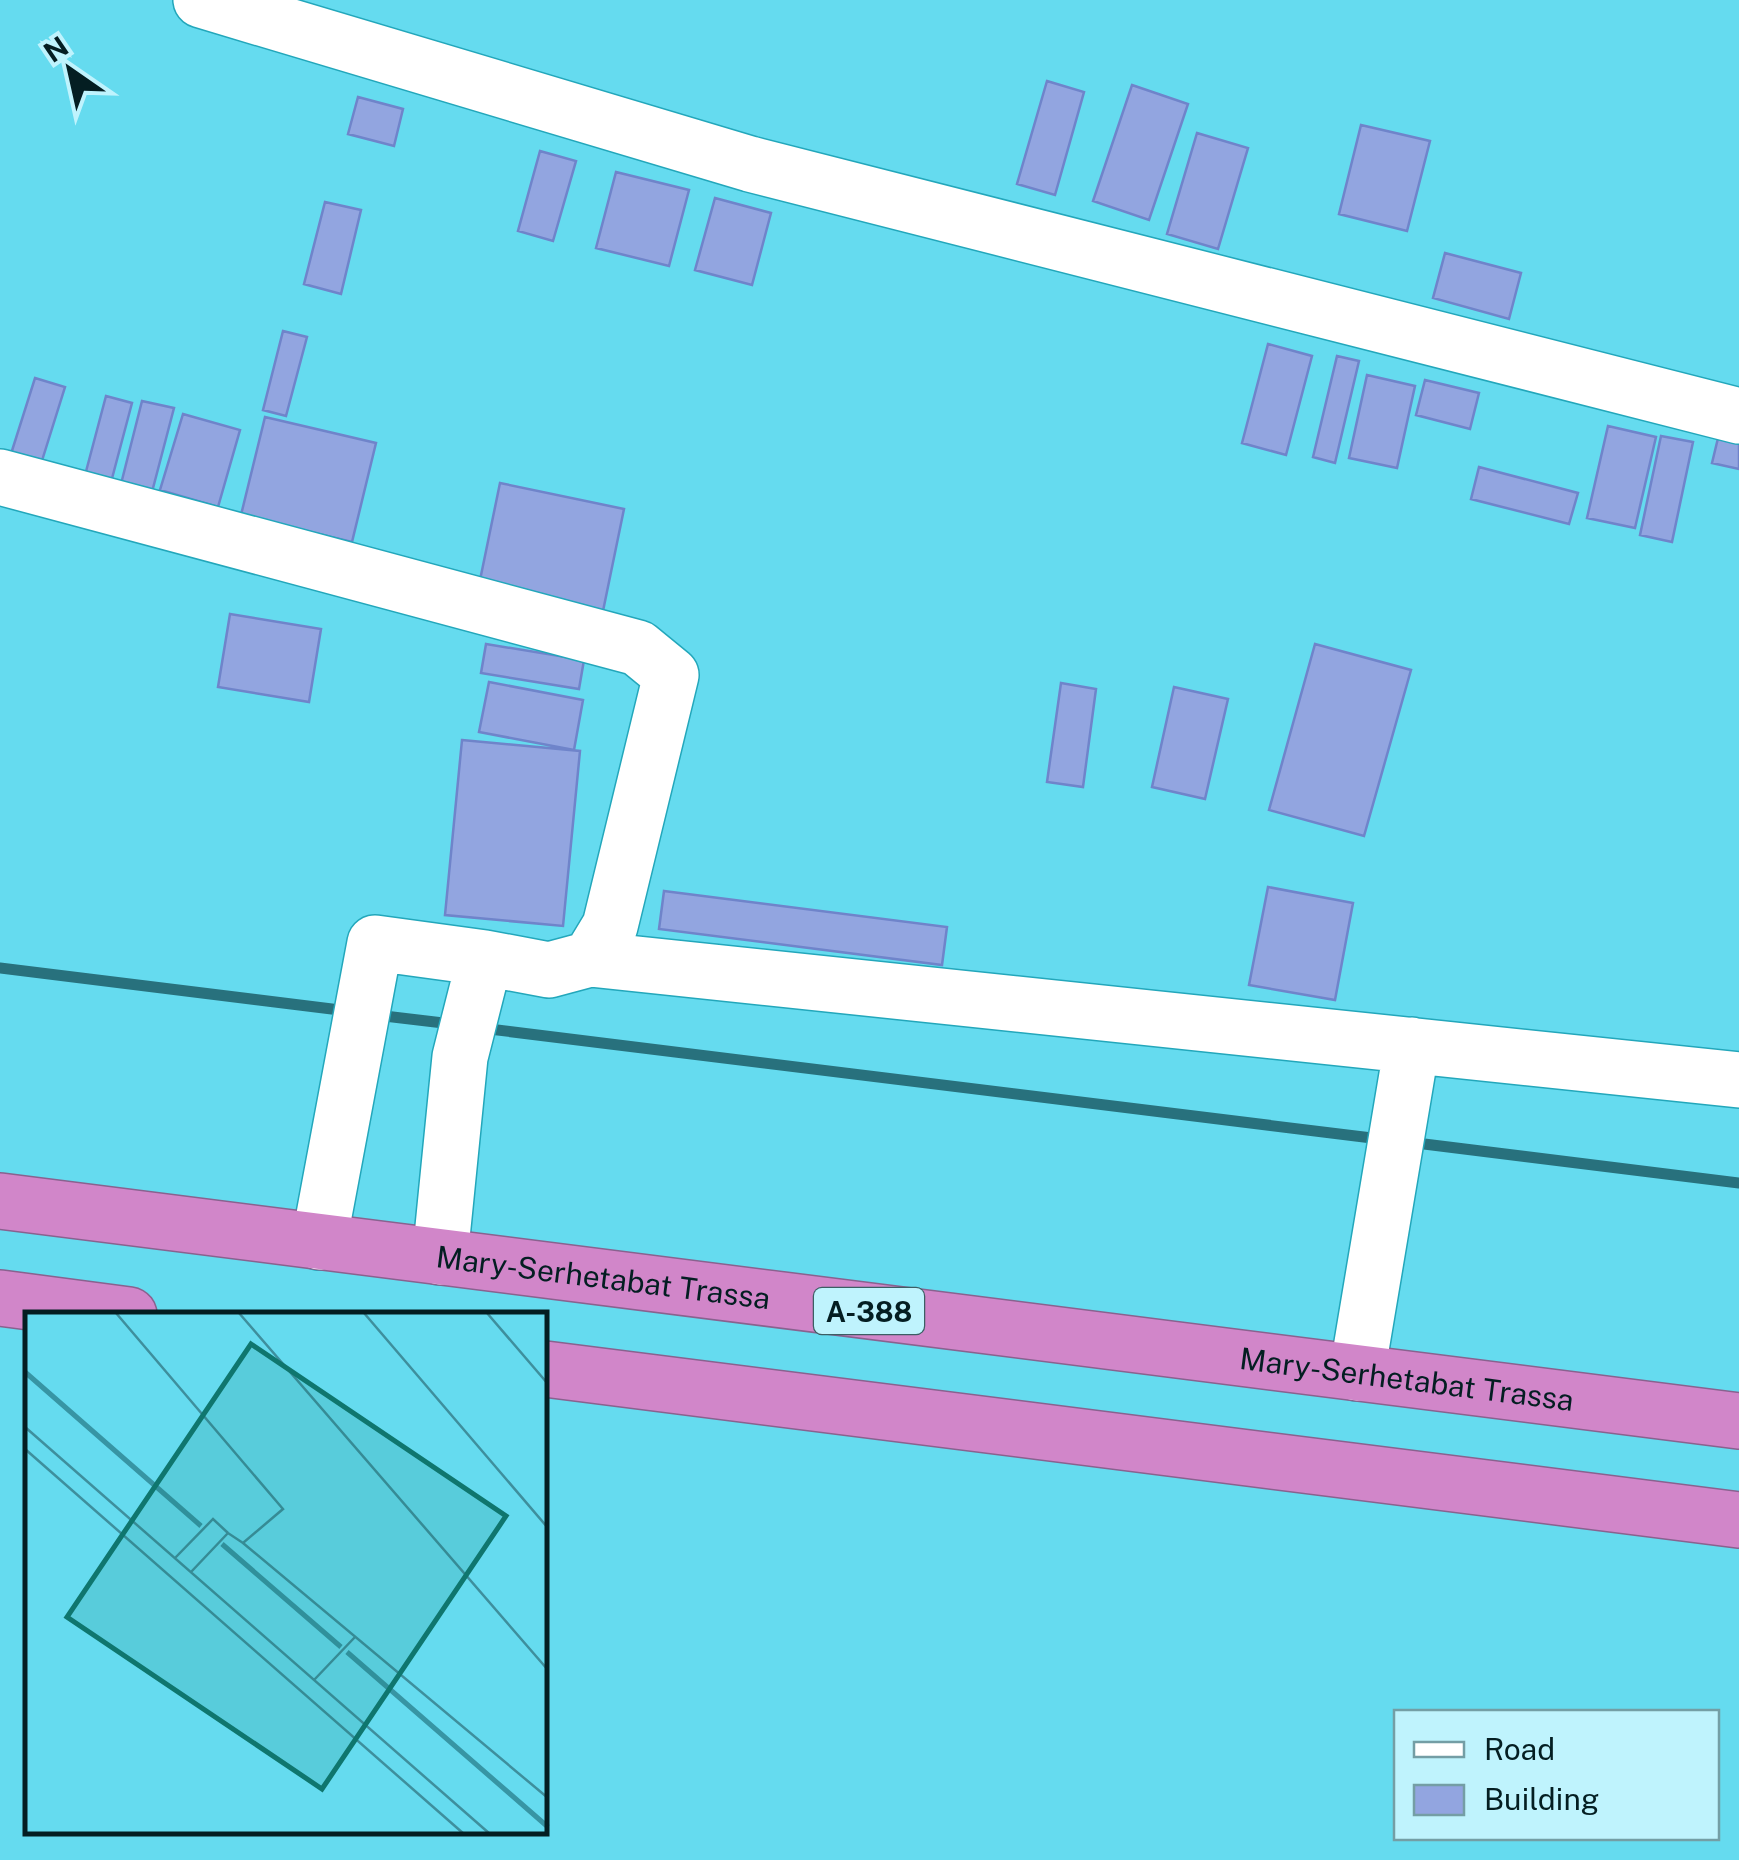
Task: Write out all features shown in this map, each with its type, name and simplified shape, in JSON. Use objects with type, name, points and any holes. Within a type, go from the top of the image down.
[{"type":"highway","name":"Mary-Serhetabat Trassa","points":[[0,1201],[1739,1421]]},
{"type":"highway","points":[[0,1298],[105,1312]]},
{"type":"highway","points":[[548,1369],[1739,1520]]},
{"type":"street","points":[[201,0],[750,164],[1739,416]]},
{"type":"street","points":[[0,476],[638,648],[671,674],[610,926],[590,959]]},
{"type":"street","points":[[319,1242],[375,944],[479,979],[549,970],[590,959],[1739,1080]]},
{"type":"street","points":[[440,1257],[460,1057],[479,979]]},
{"type":"street","points":[[1357,1373],[1412,1046]]},
{"type":"building","points":[[1047,81],[1084,92],[1055,195],[1017,184]]},
{"type":"building","points":[[1132,85],[1188,104],[1149,220],[1093,201]]},
{"type":"building","points":[[358,97],[403,109],[394,146],[348,134]]},
{"type":"building","points":[[1361,125],[1430,141],[1407,231],[1339,214]]},
{"type":"building","points":[[1197,133],[1248,148],[1218,249],[1167,234]]},
{"type":"building","points":[[540,151],[576,161],[553,241],[518,231]]},
{"type":"building","points":[[616,172],[689,190],[669,266],[596,248]]},
{"type":"building","points":[[715,198],[771,213],[752,285],[695,270]]},
{"type":"building","points":[[325,202],[361,210],[341,294],[304,284]]},
{"type":"building","points":[[1445,253],[1521,273],[1509,319],[1433,298]]},
{"type":"building","points":[[283,331],[307,337],[286,416],[263,410]]},
{"type":"building","points":[[1268,344],[1312,356],[1286,455],[1242,443]]},
{"type":"building","points":[[1337,356],[1359,361],[1335,463],[1313,457]]},
{"type":"building","points":[[1367,375],[1415,386],[1397,468],[1349,458]]},
{"type":"building","points":[[35,378],[65,387],[40,467],[10,457]]},
{"type":"building","points":[[1425,380],[1479,393],[1470,429],[1416,415]]},
{"type":"building","points":[[106,396],[132,403],[110,486],[84,479]]},
{"type":"building","points":[[142,401],[174,408],[152,492],[121,484]]},
{"type":"building","points":[[183,414],[240,430],[218,507],[160,490]]},
{"type":"building","points":[[265,417],[376,443],[352,542],[241,515]]},
{"type":"building","points":[[1608,426],[1656,437],[1635,528],[1587,518]]},
{"type":"building","points":[[1719,434],[1739,439],[1739,469],[1712,463]]},
{"type":"building","points":[[1661,436],[1693,442],[1672,542],[1640,535]]},
{"type":"building","points":[[1479,467],[1578,493],[1569,524],[1471,499]]},
{"type":"building","points":[[500,483],[624,509],[603,611],[479,585]]},
{"type":"building","points":[[230,614],[321,629],[309,702],[218,687]]},
{"type":"building","points":[[486,644],[584,660],[579,689],[481,673]]},
{"type":"building","points":[[1315,644],[1411,670],[1364,836],[1269,810]]},
{"type":"building","points":[[489,682],[583,700],[574,750],[479,732]]},
{"type":"building","points":[[1061,683],[1096,689],[1083,787],[1047,782]]},
{"type":"building","points":[[1174,687],[1228,699],[1205,799],[1152,787]]},
{"type":"building","points":[[462,740],[580,751],[563,926],[445,915]]},
{"type":"building","points":[[1268,887],[1353,903],[1335,1000],[1249,985]]},
{"type":"building","points":[[664,891],[947,927],[942,965],[659,929]]},
{"type":"waterway","points":[[0,968],[348,1011]]},
{"type":"waterway","points":[[376,1015],[452,1024]]},
{"type":"waterway","points":[[481,1028],[1380,1139]]},
{"type":"waterway","points":[[1408,1142],[1739,1183]]}]
